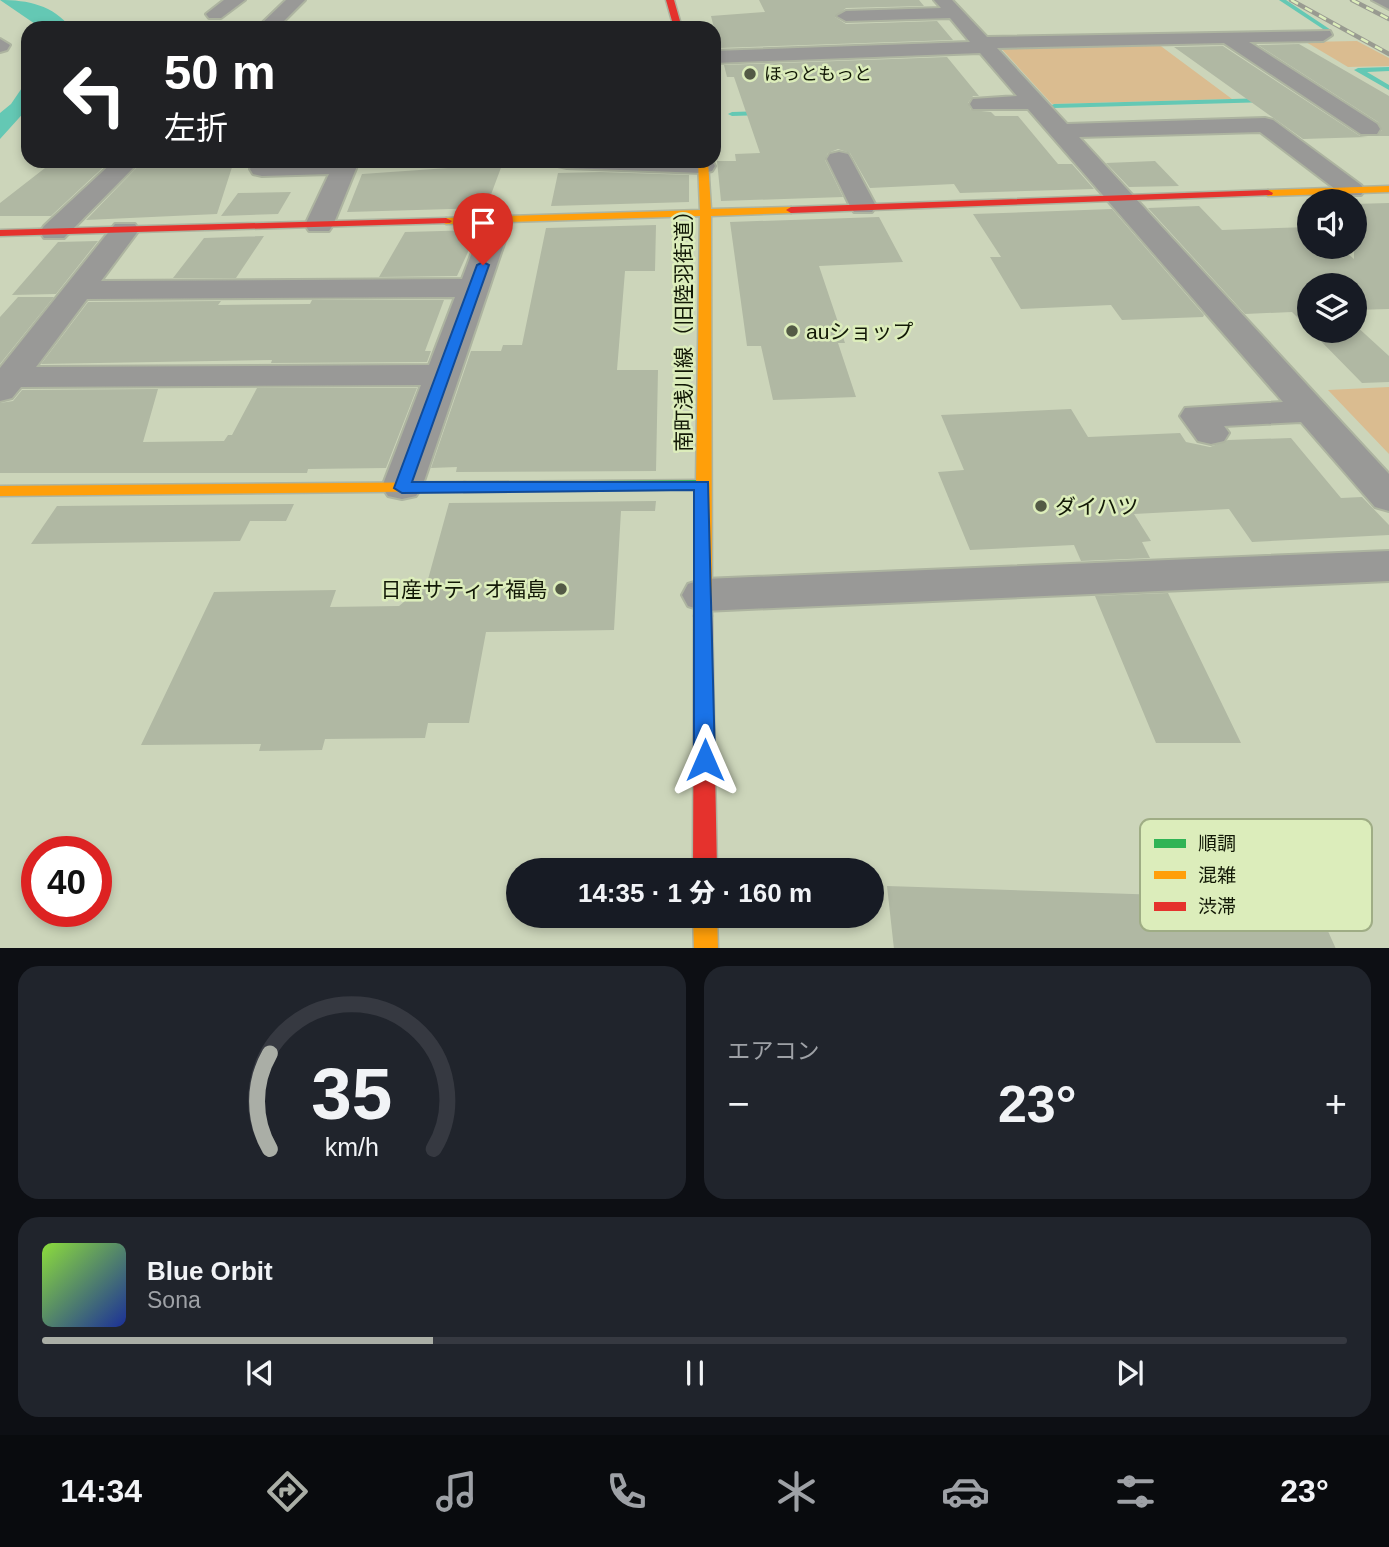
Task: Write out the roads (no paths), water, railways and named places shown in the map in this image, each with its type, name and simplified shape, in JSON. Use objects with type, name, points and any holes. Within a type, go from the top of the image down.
[{"type":"street","points":[[215,14],[236,0]]},
{"type":"street","points":[[274,21],[296,0]]},
{"type":"street","points":[[670,0],[676,21]]},
{"type":"street","points":[[1381,0],[1389,4]]},
{"type":"street","points":[[846,16],[948,7],[1389,498]]},
{"type":"street","points":[[721,57],[983,45],[1323,35]]},
{"type":"street","points":[[1228,37],[1369,129]]},
{"type":"street","points":[[981,104],[1035,102]]},
{"type":"street","points":[[1061,131],[1265,125],[1352,189]]},
{"type":"street","points":[[839,159],[863,206]]},
{"type":"street","points":[[54,232],[121,168]]},
{"type":"street","points":[[262,169],[290,168]]},
{"type":"street","points":[[319,225],[344,168]]},
{"type":"street","name":"南町浅川線（旧陸羽街道）","points":[[703,168],[706,211],[702,485],[705,858]]},
{"type":"street","points":[[1367,190],[1389,189]]},
{"type":"street","points":[[0,233],[498,220],[1297,192]]},
{"type":"street","points":[[402,488],[498,220]]},
{"type":"street","points":[[6,384],[125,230]]},
{"type":"street","points":[[78,290],[475,288]]},
{"type":"street","points":[[6,384],[442,375]]},
{"type":"street","points":[[1211,433],[1198,416],[1312,411]]},
{"type":"street","points":[[0,491],[702,485]]},
{"type":"street","points":[[704,595],[1389,566]]},
{"type":"street","points":[[705,928],[706,948]]},
{"type":"water","points":[[0,0],[39,5],[65,21],[31,21]]},
{"type":"water","points":[[21,89],[21,116],[0,139],[0,113],[11,104]]},
{"type":"waterway","points":[[1282,0],[1328,30]]},
{"type":"waterway","points":[[1389,69],[1358,70],[1389,88]]},
{"type":"waterway","points":[[1054,106],[1267,100]]},
{"type":"waterway","points":[[732,114],[764,113]]},
{"type":"railway","points":[[1291,0],[1389,54]]},
{"type":"railway","points":[[1352,0],[1389,19]]},
{"type":"place","name":"ほっともっと","points":[[750,74]]},
{"type":"place","name":"auショップ","points":[[792,331]]},
{"type":"place","name":"ダイハツ","points":[[1041,506]]},
{"type":"place","name":"日産サティオ福島","points":[[561,589]]}]
